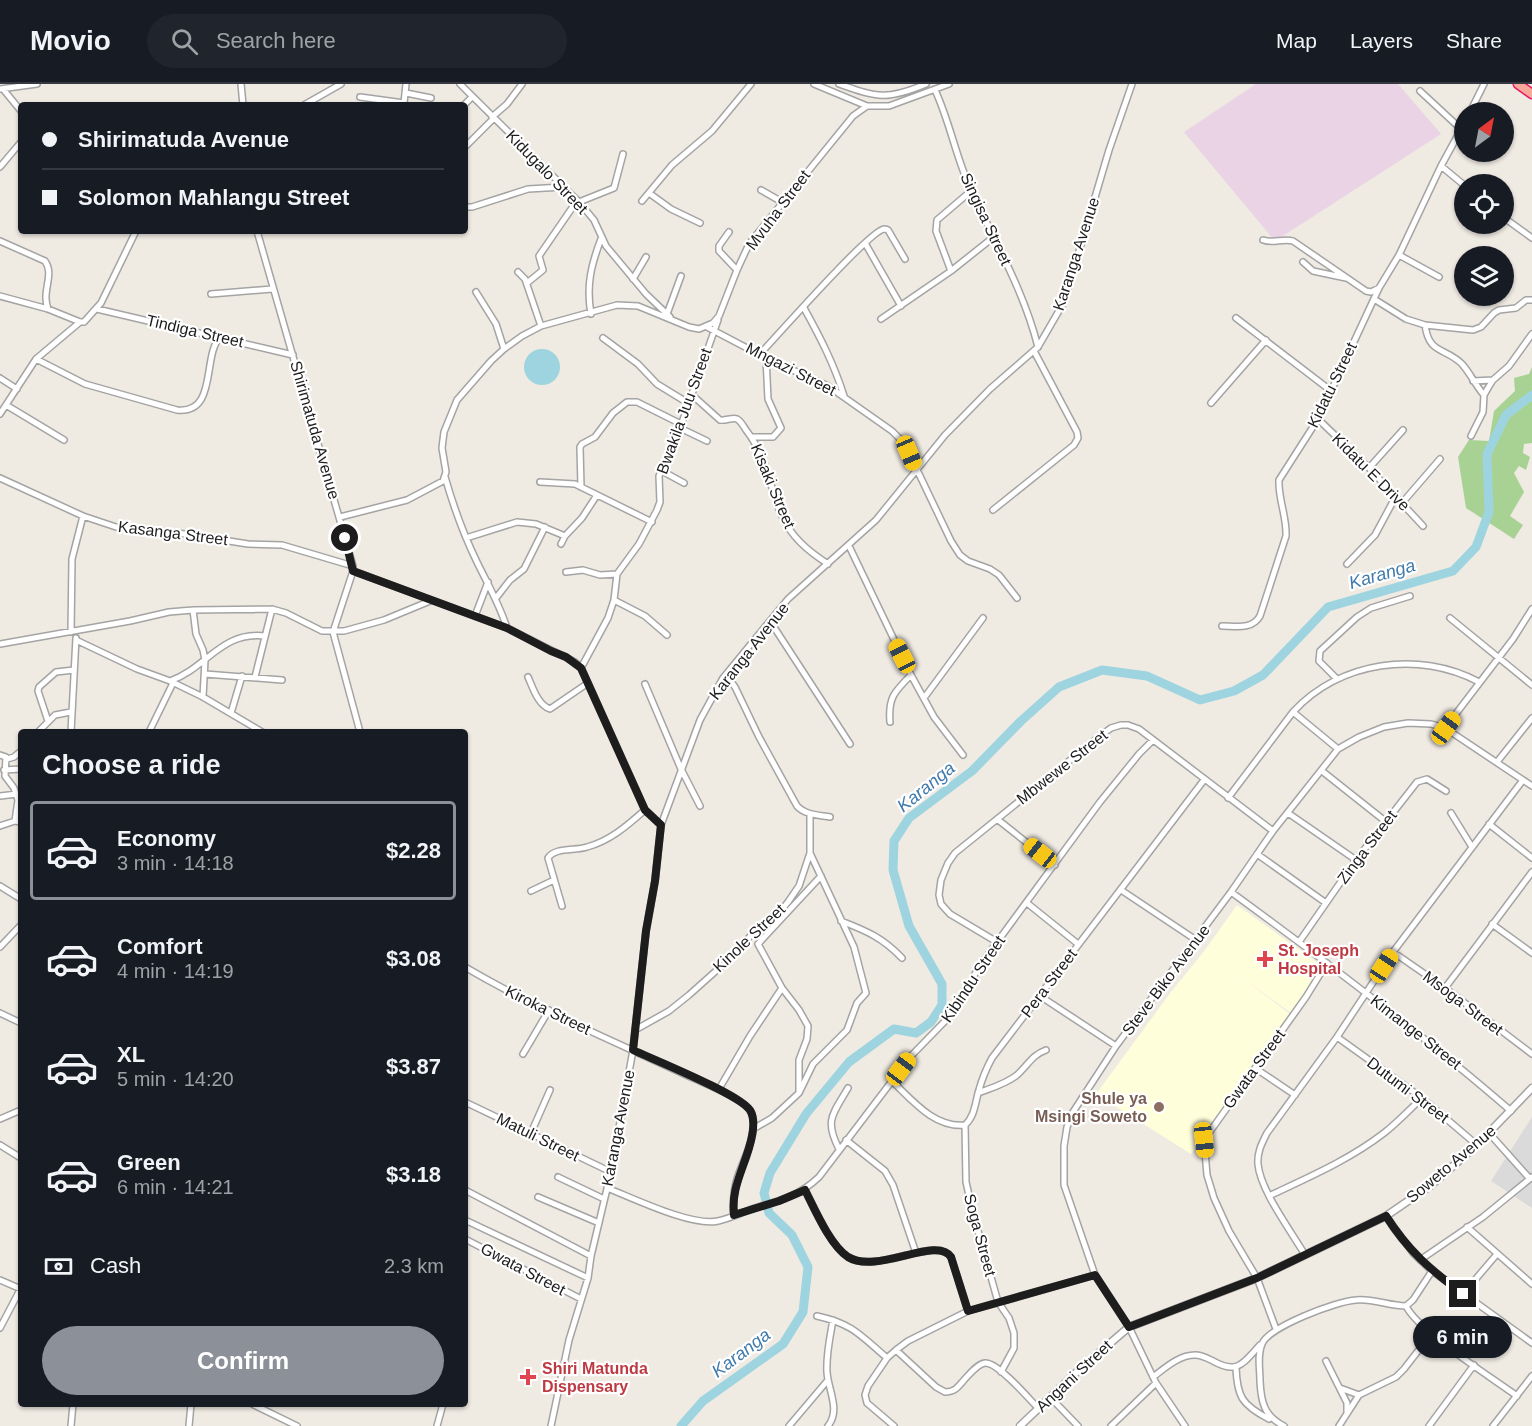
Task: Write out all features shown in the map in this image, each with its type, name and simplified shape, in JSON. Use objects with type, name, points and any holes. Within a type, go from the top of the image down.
[{"type":"highway","points":[[1518,84],[1532,94]]},
{"type":"street","points":[[1,89],[37,84]]},
{"type":"street","points":[[241,84],[243,102]]},
{"type":"street","points":[[309,102],[341,84]]},
{"type":"street","points":[[404,102],[406,84]]},
{"type":"street","name":"Kidugalo Street","points":[[460,84],[577,200],[594,220],[601,239],[633,279],[673,320]]},
{"type":"street","points":[[468,144],[507,104],[522,84]]},
{"type":"street","points":[[642,201],[682,154],[712,131],[751,84]]},
{"type":"street","points":[[814,84],[867,106],[889,106],[949,84]]},
{"type":"street","points":[[839,84],[874,96],[904,93],[926,84]]},
{"type":"street","name":"Karanga Avenue","points":[[551,1426],[569,1340],[588,1278],[598,1223],[611,1172],[633,1050],[661,825],[700,720],[726,675],[788,599],[876,520],[965,414],[1036,349],[1064,302],[1109,150],[1132,84]]},
{"type":"street","points":[[1475,102],[1484,84]]},
{"type":"street","points":[[1,89],[18,108]]},
{"type":"street","name":"Singisa Street","points":[[935,90],[971,191],[995,236],[1025,306],[1036,349],[1077,432],[1074,444],[993,510]]},
{"type":"street","points":[[1420,90],[1454,119]]},
{"type":"street","points":[[406,93],[431,98]]},
{"type":"street","points":[[360,97],[391,102]]},
{"type":"street","points":[[467,102],[472,97]]},
{"type":"street","name":"Mvuha Street","points":[[707,327],[719,316],[749,244],[853,116],[867,106]]},
{"type":"street","name":"Kidatu Street","points":[[1222,626],[1250,626],[1257,622],[1260,616],[1286,536],[1287,525],[1278,491],[1279,480],[1317,419],[1379,288],[1399,255],[1454,143]]},
{"type":"street","points":[[0,167],[18,146]]},
{"type":"street","points":[[527,283],[543,270],[539,256],[577,200],[614,188],[623,154]]},
{"type":"street","points":[[1441,166],[1454,177]]},
{"type":"street","points":[[468,207],[528,189],[563,188]]},
{"type":"street","points":[[760,190],[782,202]]},
{"type":"street","points":[[951,271],[936,231],[937,220],[971,191]]},
{"type":"street","points":[[650,193],[671,208],[700,223]]},
{"type":"street","points":[[1514,225],[1532,238]]},
{"type":"street","points":[[752,437],[773,437],[781,428],[768,399],[763,356],[804,308],[877,233],[886,229],[905,259]]},
{"type":"street","points":[[729,232],[719,246],[719,251],[737,270]]},
{"type":"street","points":[[0,414],[36,359],[98,309],[135,234]]},
{"type":"street","name":"Shirimatuda Avenue","points":[[258,234],[353,569]]},
{"type":"street","points":[[881,319],[951,271],[995,236]]},
{"type":"street","points":[[591,314],[588,297],[589,281],[601,239]]},
{"type":"street","points":[[1263,240],[1273,243],[1287,239],[1293,241],[1366,291],[1371,292],[1379,288]]},
{"type":"street","points":[[0,241],[39,257],[49,266],[50,273],[45,294],[48,309]]},
{"type":"street","points":[[865,243],[901,306]]},
{"type":"street","points":[[1399,255],[1439,277]]},
{"type":"street","points":[[633,279],[646,257]]},
{"type":"street","points":[[1303,262],[1313,271],[1348,279]]},
{"type":"street","points":[[518,272],[527,283],[541,327]]},
{"type":"street","points":[[667,314],[681,276]]},
{"type":"street","points":[[211,294],[272,289]]},
{"type":"street","points":[[476,292],[496,324],[504,349]]},
{"type":"street","points":[[0,296],[48,309],[80,322]]},
{"type":"street","points":[[1374,299],[1399,315],[1425,325],[1473,330],[1481,327],[1499,310],[1516,308],[1526,300],[1532,300]]},
{"type":"street","points":[[507,628],[496,598],[457,517],[445,477],[442,448],[448,418],[457,400],[470,382],[504,349],[522,336],[541,327],[617,305],[626,305],[638,306],[689,327],[699,329],[707,327]]},
{"type":"street","points":[[804,308],[827,351],[844,396]]},
{"type":"street","name":"Tindiga Street","points":[[98,309],[293,355]]},
{"type":"street","name":"Bwakila Juu Street","points":[[581,668],[608,618],[614,600],[617,574],[652,522],[660,502],[659,476],[681,426],[719,316]]},
{"type":"street","points":[[1236,318],[1330,390]]},
{"type":"street","points":[[1425,325],[1426,336],[1430,344],[1462,364],[1484,395]]},
{"type":"street","name":"Mngazi Street","points":[[707,327],[763,356],[813,378],[844,396],[892,431],[903,442],[960,555],[999,575],[1017,598]]},
{"type":"street","points":[[1471,436],[1483,412],[1484,395],[1493,380],[1509,366],[1532,334]]},
{"type":"street","points":[[36,359],[85,384],[187,411],[193,409],[200,400],[207,383],[215,344],[220,337]]},
{"type":"street","points":[[603,338],[638,364],[657,384],[688,403]]},
{"type":"street","points":[[1211,403],[1266,340]]},
{"type":"street","points":[[0,378],[17,389]]},
{"type":"street","points":[[1473,381],[1493,380]]},
{"type":"street","name":"Kisaki Street","points":[[691,394],[720,420],[739,420],[752,437],[766,463],[782,516],[800,543],[828,564]]},
{"type":"street","points":[[581,487],[580,447],[595,437],[621,405],[627,402],[637,402],[706,441]]},
{"type":"street","points":[[6,405],[64,440]]},
{"type":"street","name":"Kidatu E Drive","points":[[1317,419],[1369,468],[1423,526]]},
{"type":"street","points":[[1369,468],[1402,430]]},
{"type":"street","points":[[1402,503],[1440,459]]},
{"type":"street","points":[[662,471],[684,483]]},
{"type":"street","points":[[340,518],[407,500],[442,481],[445,477]]},
{"type":"street","name":"Kasanga Street","points":[[0,478],[83,516],[132,530],[185,534],[248,544],[282,545],[353,569],[430,601],[507,628],[566,657],[581,668]]},
{"type":"street","points":[[540,482],[556,482],[581,487],[652,522]]},
{"type":"street","points":[[561,544],[597,495]]},
{"type":"street","points":[[1347,564],[1375,536],[1396,496]]},
{"type":"street","points":[[70,729],[76,640],[72,559],[83,516]]},
{"type":"street","points":[[466,537],[517,522],[528,522],[565,536]]},
{"type":"street","points":[[496,598],[510,580],[525,569],[544,528]]},
{"type":"street","points":[[849,546],[911,675],[934,717],[963,755]]},
{"type":"street","points":[[353,569],[333,632],[359,729]]},
{"type":"street","points":[[566,572],[583,570],[600,575],[617,574]]},
{"type":"street","points":[[475,616],[488,582]]},
{"type":"street","points":[[1337,679],[1319,661],[1320,651],[1326,644],[1364,612],[1410,596]]},
{"type":"street","points":[[614,600],[645,616],[668,635]]},
{"type":"street","points":[[0,644],[169,612],[193,610],[272,609],[286,613],[322,631],[344,631],[375,623],[430,601]]},
{"type":"street","points":[[255,677],[272,609]]},
{"type":"street","points":[[193,610],[196,634],[205,660],[203,697]]},
{"type":"street","points":[[1446,728],[1500,657],[1531,611]]},
{"type":"street","points":[[924,698],[983,618]]},
{"type":"street","points":[[1450,618],[1532,685]]},
{"type":"street","points":[[770,621],[850,744]]},
{"type":"street","points":[[151,729],[163,706],[171,682],[188,674],[237,638],[250,634],[265,636]]},
{"type":"street","points":[[76,640],[203,697],[257,729]]},
{"type":"street","points":[[1227,798],[1305,699],[1337,679],[1369,668],[1392,664],[1446,668],[1479,682]]},
{"type":"street","points":[[581,668],[645,810],[661,825]]},
{"type":"street","points":[[48,721],[38,691],[39,687],[56,672],[74,670]]},
{"type":"street","points":[[206,674],[282,680]]},
{"type":"street","points":[[726,675],[735,687],[759,737],[797,806],[810,814],[830,817]]},
{"type":"street","points":[[890,722],[888,705],[892,696],[911,675]]},
{"type":"street","points":[[231,713],[242,676]]},
{"type":"street","points":[[528,677],[540,702],[544,707],[550,709],[588,682]]},
{"type":"street","points":[[645,684],[681,769],[700,806]]},
{"type":"street","points":[[41,729],[61,713],[71,712]]},
{"type":"street","points":[[1293,712],[1338,749]]},
{"type":"street","points":[[1497,762],[1532,718]]},
{"type":"street","name":"Steve Biko Avenue","points":[[1185,1426],[1156,1383],[1129,1327],[1095,1275],[1064,1185],[1064,1146],[1073,1112],[1116,1046],[1232,892],[1273,831],[1338,749],[1384,727],[1408,723],[1431,724],[1446,728],[1532,786]]},
{"type":"street","name":"Mbwewe Street","points":[[997,942],[950,914],[941,904],[939,895],[941,880],[948,863],[955,853],[1085,746],[1112,728],[1128,725],[1139,729],[1273,831]]},
{"type":"street","name":"Kibindu Street","points":[[734,1215],[805,1190],[819,1177],[911,1056],[949,1017],[997,942],[1107,794],[1153,740]]},
{"type":"street","points":[[0,755],[7,759],[18,754]]},
{"type":"street","points":[[0,826],[18,822],[18,792],[7,780],[4,770],[7,759]]},
{"type":"street","points":[[4,770],[18,769]]},
{"type":"street","points":[[1322,771],[1385,821]]},
{"type":"street","name":"Zinga Street","points":[[1299,942],[1356,860],[1417,782],[1422,779],[1432,781],[1446,791]]},
{"type":"street","name":"Pera Street","points":[[965,1125],[975,1110],[978,1093],[992,1058],[1204,780]]},
{"type":"street","points":[[1305,1255],[1263,1182],[1258,1164],[1260,1146],[1394,952],[1523,780]]},
{"type":"street","points":[[0,796],[18,792]]},
{"type":"street","points":[[562,906],[549,855],[554,852],[587,847],[606,840],[645,810]]},
{"type":"street","points":[[1288,813],[1356,860]]},
{"type":"street","points":[[1451,813],[1472,847]]},
{"type":"street","name":"Kinole Street","points":[[635,1030],[669,1011],[736,952],[752,934],[775,918],[799,886],[810,853],[810,814]]},
{"type":"street","points":[[997,819],[1055,865]]},
{"type":"street","points":[[1489,824],[1532,858]]},
{"type":"street","points":[[607,1188],[666,1211],[701,1221],[716,1222],[734,1215],[734,1190],[753,1129],[772,1118],[799,1092],[813,1064],[847,1030],[857,1003],[866,993],[854,947],[810,853]]},
{"type":"street","points":[[1257,854],[1326,903]]},
{"type":"street","points":[[1444,988],[1532,873]]},
{"type":"street","points":[[799,1092],[799,1060],[807,1039],[808,1026],[782,988],[758,944],[821,876]]},
{"type":"street","points":[[531,891],[554,880]]},
{"type":"street","points":[[0,886],[18,897]]},
{"type":"street","points":[[1121,890],[1196,940]]},
{"type":"street","name":"Kimange Street","points":[[1232,892],[1442,1052],[1511,1111]]},
{"type":"street","points":[[1027,903],[1078,944]]},
{"type":"street","points":[[841,921],[876,936],[902,958]]},
{"type":"street","points":[[1492,924],[1532,953]]},
{"type":"street","points":[[0,948],[18,929]]},
{"type":"street","name":"Msoga Street","points":[[1394,952],[1532,1054]]},
{"type":"street","name":"Gwata Street","points":[[1276,1329],[1257,1278],[1214,1198],[1207,1175],[1204,1140],[1306,997],[1327,963]]},
{"type":"street","name":"Kiroka Street","points":[[468,969],[549,1010],[719,1089],[748,1106],[752,1113],[753,1129]]},
{"type":"street","points":[[719,1089],[782,988]]},
{"type":"street","points":[[1040,996],[1116,1046]]},
{"type":"street","points":[[523,1054],[549,1010]]},
{"type":"street","points":[[0,1013],[18,1022]]},
{"type":"street","name":"Dutumi Street","points":[[1337,1037],[1422,1098],[1477,1145]]},
{"type":"street","points":[[978,1093],[1016,1076],[1034,1056],[1046,1050]]},
{"type":"street","points":[[1255,1068],[1295,1095]]},
{"type":"street","points":[[892,1081],[934,1118],[945,1124],[965,1125]]},
{"type":"street","points":[[839,1149],[830,1128],[833,1114],[848,1088]]},
{"type":"street","name":"Soweto Avenue","points":[[1129,1327],[1257,1278],[1386,1216],[1430,1186],[1477,1145],[1532,1088]]},
{"type":"street","points":[[531,1134],[550,1090]]},
{"type":"street","points":[[1269,1196],[1326,1170],[1368,1145],[1386,1132],[1422,1098]]},
{"type":"street","name":"Matuli Street","points":[[468,1103],[611,1172]]},
{"type":"street","points":[[0,1119],[18,1111]]},
{"type":"street","name":"Soga Street","points":[[965,1125],[966,1182],[998,1302],[1009,1318],[1014,1333],[1014,1348],[1001,1371]]},
{"type":"street","points":[[1420,1260],[1531,1178],[1489,1133]]},
{"type":"street","points":[[846,1140],[885,1170],[893,1185],[916,1253]]},
{"type":"street","points":[[0,1145],[18,1156]]},
{"type":"street","points":[[558,1178],[604,1199]]},
{"type":"street","points":[[805,1190],[838,1248],[849,1258],[874,1263],[942,1249],[948,1252],[968,1311]]},
{"type":"street","points":[[468,1192],[591,1256]]},
{"type":"street","points":[[538,1197],[598,1223]]},
{"type":"street","points":[[1386,1216],[1399,1237],[1432,1271],[1532,1343]]},
{"type":"street","points":[[468,1221],[588,1278]]},
{"type":"street","points":[[1467,1227],[1532,1282]]},
{"type":"street","name":"Gwata Street","points":[[468,1241],[581,1299]]},
{"type":"street","points":[[1463,1294],[1497,1254]]},
{"type":"street","points":[[1406,1306],[1422,1288],[1432,1271]]},
{"type":"street","points":[[894,1426],[867,1403],[864,1395],[887,1358],[896,1350],[908,1341],[968,1311],[1095,1275]]},
{"type":"street","points":[[0,1280],[18,1288]]},
{"type":"street","points":[[0,1328],[18,1295]]},
{"type":"street","points":[[1153,1377],[1181,1358],[1194,1355],[1203,1356],[1230,1368],[1239,1366],[1267,1335],[1324,1308],[1357,1299],[1406,1306]]},
{"type":"street","points":[[1406,1306],[1410,1315],[1431,1333],[1517,1396]]},
{"type":"street","points":[[817,1316],[850,1326],[887,1358]]},
{"type":"street","points":[[828,1426],[834,1419],[828,1380],[827,1353],[833,1320]]},
{"type":"street","name":"Angani Street","points":[[1020,1426],[1109,1342],[1129,1327]]},
{"type":"street","points":[[1339,1426],[1359,1395],[1396,1377],[1431,1333]]},
{"type":"street","points":[[1261,1344],[1259,1357],[1261,1396],[1264,1410],[1274,1421]]},
{"type":"street","points":[[896,1350],[936,1387],[945,1392],[956,1390],[977,1367],[985,1363],[991,1365],[1001,1371],[1038,1408]]},
{"type":"street","points":[[1326,1361],[1347,1402],[1347,1412]]},
{"type":"street","points":[[1432,1425],[1474,1365]]},
{"type":"street","points":[[1236,1367],[1238,1392],[1241,1399],[1257,1413],[1284,1426]]},
{"type":"street","points":[[789,1426],[828,1380]]},
{"type":"street","points":[[1493,1426],[1531,1380]]},
{"type":"street","points":[[1111,1426],[1156,1383]]},
{"type":"street","points":[[1340,1388],[1359,1395]]},
{"type":"street","points":[[1050,1397],[1078,1426]]},
{"type":"street","points":[[73,1407],[71,1425],[78,1426]]},
{"type":"street","points":[[189,1426],[191,1407]]},
{"type":"street","points":[[258,1407],[297,1426]]},
{"type":"street","points":[[437,1426],[442,1407]]},
{"type":"street","points":[[1174,1426],[1178,1418]]},
{"type":"shaded area","points":[[1256,84],[1398,84],[1441,134],[1275,241],[1184,132]]},
{"type":"shaded area","points":[[1237,905],[1325,968],[1318,983],[1295,1016],[1240,976],[1290,1014],[1191,1154],[1096,1094]]},
{"type":"shaded area","points":[[1532,1117],[1532,1208],[1491,1181]]},
{"type":"green space","points":[[1532,367],[1532,443],[1524,444],[1523,453],[1530,457],[1526,470],[1519,466],[1514,473],[1524,492],[1510,516],[1523,525],[1514,539],[1466,508],[1458,457],[1469,440],[1489,441],[1494,411],[1515,391],[1514,378],[1529,374]]},
{"type":"water","points":[[542,349],[555,354],[560,367],[555,380],[542,385],[529,380],[524,367],[529,354]]},
{"type":"waterway","name":"Karanga","points":[[681,1426],[703,1401],[783,1344],[803,1312],[808,1267],[792,1235],[769,1213],[764,1193],[770,1173],[806,1114],[849,1062],[894,1029],[916,1033],[931,1022],[942,1005],[942,984],[909,926],[893,870],[894,841],[909,818],[972,771],[1021,721],[1059,687],[1102,670],[1147,676],[1200,700],[1234,691],[1263,675],[1328,607],[1453,571],[1476,547],[1489,512],[1487,454],[1506,415],[1532,395]]},
{"type":"place","name":"St. Joseph Hospital","points":[[1265,959]]},
{"type":"place","name":"Shule ya Msingi Soweto","points":[[1159,1107]]},
{"type":"place","name":"Shiri Matunda Dispensary","points":[[528,1377]]},
{"type":"route","points":[[345,538],[353,571],[507,628],[566,657],[581,668],[645,810],[661,825],[633,1050],[719,1089],[748,1106],[752,1113],[753,1129],[734,1190],[734,1215],[805,1190],[838,1248],[849,1258],[874,1263],[942,1249],[948,1252],[968,1311],[1095,1275],[1129,1327],[1257,1278],[1386,1216],[1399,1237],[1413,1253],[1432,1271],[1463,1294]]}]
